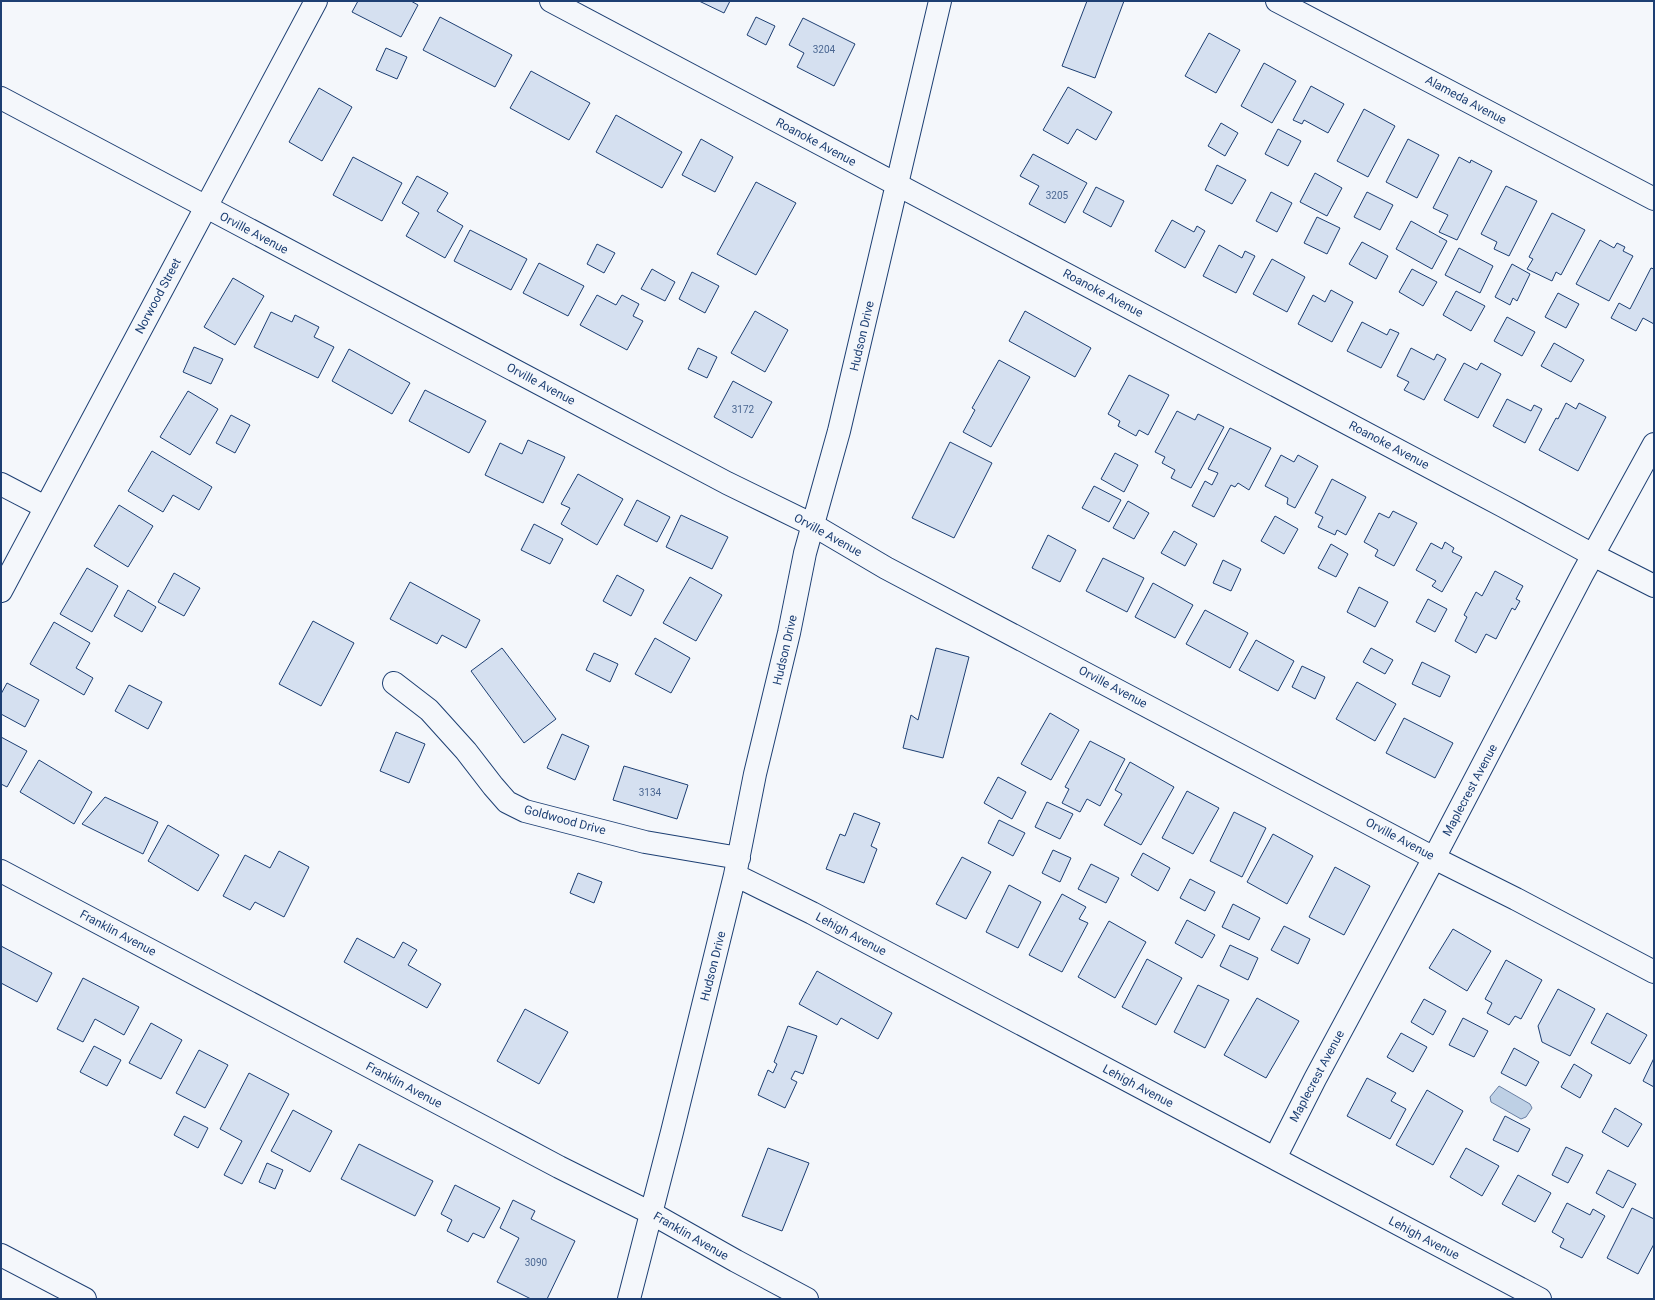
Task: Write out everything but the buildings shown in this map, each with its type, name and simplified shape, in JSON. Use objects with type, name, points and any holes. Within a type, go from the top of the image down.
[{"type":"street","name":"Norwood Street","points":[[1,591],[316,1]]},
{"type":"street","name":"Roanoke Avenue","points":[[551,1],[1654,586]]},
{"type":"street","name":"Hudson Drive","points":[[629,1299],[672,1132],[737,867],[755,774],[789,634],[805,553],[839,431],[940,1]]},
{"type":"street","name":"Alameda Avenue","points":[[1278,1],[1654,199]]},
{"type":"street","name":"Orville Avenue","points":[[1,98],[727,483],[813,525],[886,568],[1434,858],[1516,899],[1654,972]]},
{"type":"street","name":"Maplecrest Avenue","points":[[1275,1158],[1315,1079],[1434,858],[1593,555],[1654,444]]},
{"type":"street","points":[[1,484],[45,507]]},
{"type":"street","name":"Goldwood Drive","points":[[394,683],[429,710],[466,751],[507,802],[525,811],[737,867]]},
{"type":"street","name":"Lehigh Avenue","points":[[737,867],[812,913],[1540,1299]]},
{"type":"street","name":"Franklin Avenue","points":[[1,872],[559,1167],[651,1213],[807,1299]]},
{"type":"street","points":[[1,1255],[85,1299]]},
{"type":"water","points":[[1499,1086],[1530,1104],[1532,1108],[1526,1117],[1521,1119],[1491,1102],[1490,1097]]}]
